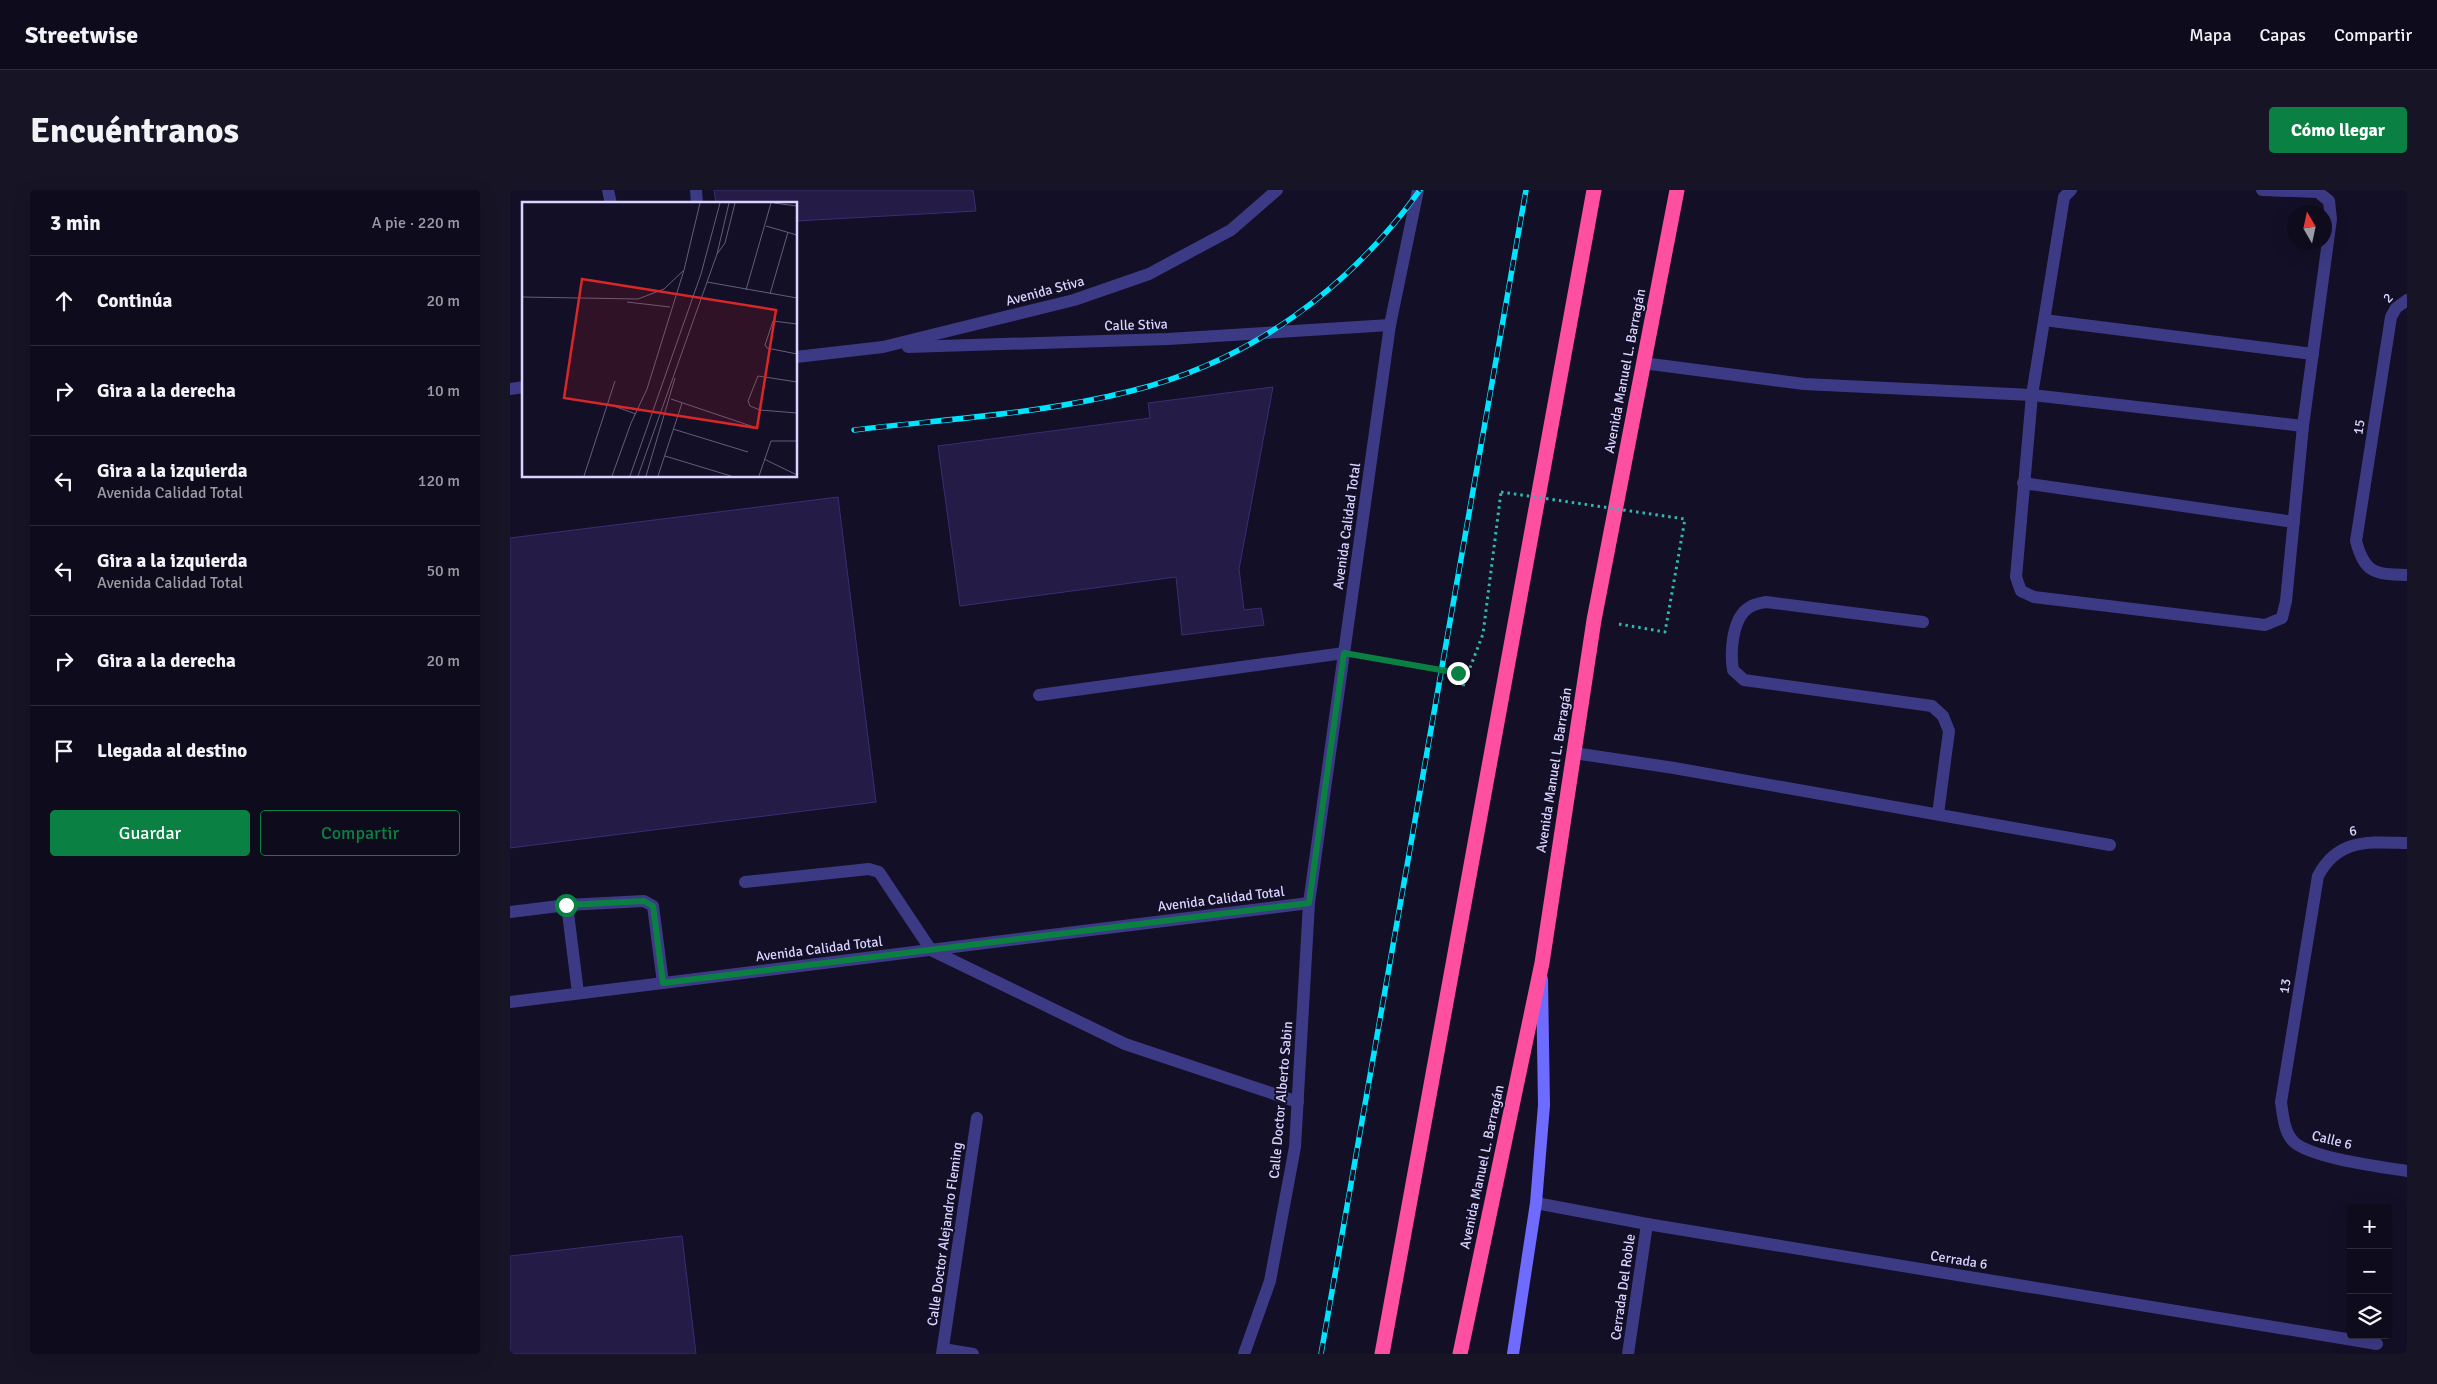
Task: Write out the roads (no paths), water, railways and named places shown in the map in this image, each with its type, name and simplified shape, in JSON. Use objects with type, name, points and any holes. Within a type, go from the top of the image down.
[{"type":"highway","points":[[1382,1354],[1594,190]]},
{"type":"highway","name":"Avenida Manuel L. Barragán","points":[[1460,1354],[1542,963],[1594,620],[1677,190]]},
{"type":"street","name":"Avenida Stiva","points":[[798,357],[883,347],[1074,300],[1149,274],[1232,230],[1277,190]]},
{"type":"street","name":"Avenida Calidad Total","points":[[510,1002],[1309,903],[1390,325],[1418,190]]},
{"type":"street","points":[[2071,190],[2064,197],[2032,395],[2016,577],[2021,591],[2034,597],[2265,625],[2282,618],[2286,601],[2303,426],[2331,219],[2329,201],[2318,192],[2262,190]]},
{"type":"street","name":"2","points":[[2390,317],[2396,308],[2407,300]]},
{"type":"street","name":"15","points":[[2390,317],[2356,541],[2360,557],[2369,570],[2382,574],[2407,575]]},
{"type":"street","points":[[2044,320],[2312,354]]},
{"type":"street","name":"Calle Stiva","points":[[883,347],[1168,339],[1390,325]]},
{"type":"street","points":[[1643,362],[1804,384],[2032,395],[2303,426]]},
{"type":"street","points":[[2023,484],[2294,522]]},
{"type":"street","points":[[1923,622],[1766,602],[1749,607],[1738,620],[1730,656],[1732,670],[1744,680],[1932,706],[1943,716],[1949,731],[1938,814]]},
{"type":"street","points":[[1040,696],[1344,653]]},
{"type":"street","points":[[1574,752],[2110,845]]},
{"type":"street","name":"6","points":[[2318,876],[2326,860],[2348,847],[2378,843],[2407,843]]},
{"type":"street","points":[[745,882],[870,869],[878,872],[932,950],[1125,1044],[1298,1102]]},
{"type":"street","name":"13","points":[[2281,1102],[2318,876]]},
{"type":"street","points":[[510,912],[566,905],[644,901],[653,906],[663,983]]},
{"type":"street","name":"Calle Doctor Alberto Sabin","points":[[1244,1354],[1270,1280],[1295,1147],[1309,903]]},
{"type":"street","points":[[566,905],[578,993]]},
{"type":"street","points":[[1513,1354],[1536,1203],[1545,1095],[1542,963]]},
{"type":"street","name":"Calle 6","points":[[2281,1102],[2286,1126],[2293,1141],[2308,1152],[2407,1171]]},
{"type":"street","name":"Calle Doctor Alejandro Fleming","points":[[943,1352],[977,1118]]},
{"type":"street","name":"Cerrada 6","points":[[1536,1203],[1647,1224],[2377,1344]]},
{"type":"street","name":"Cerrada Del Roble","points":[[1628,1354],[1647,1224]]},
{"type":"street","points":[[943,1352],[973,1354]]},
{"type":"railway","points":[[854,430],[1028,411],[1097,399],[1175,378],[1217,361],[1256,340],[1294,316],[1329,289],[1362,259],[1392,226],[1420,190]]},
{"type":"railway","points":[[1321,1354],[1526,190]]}]
